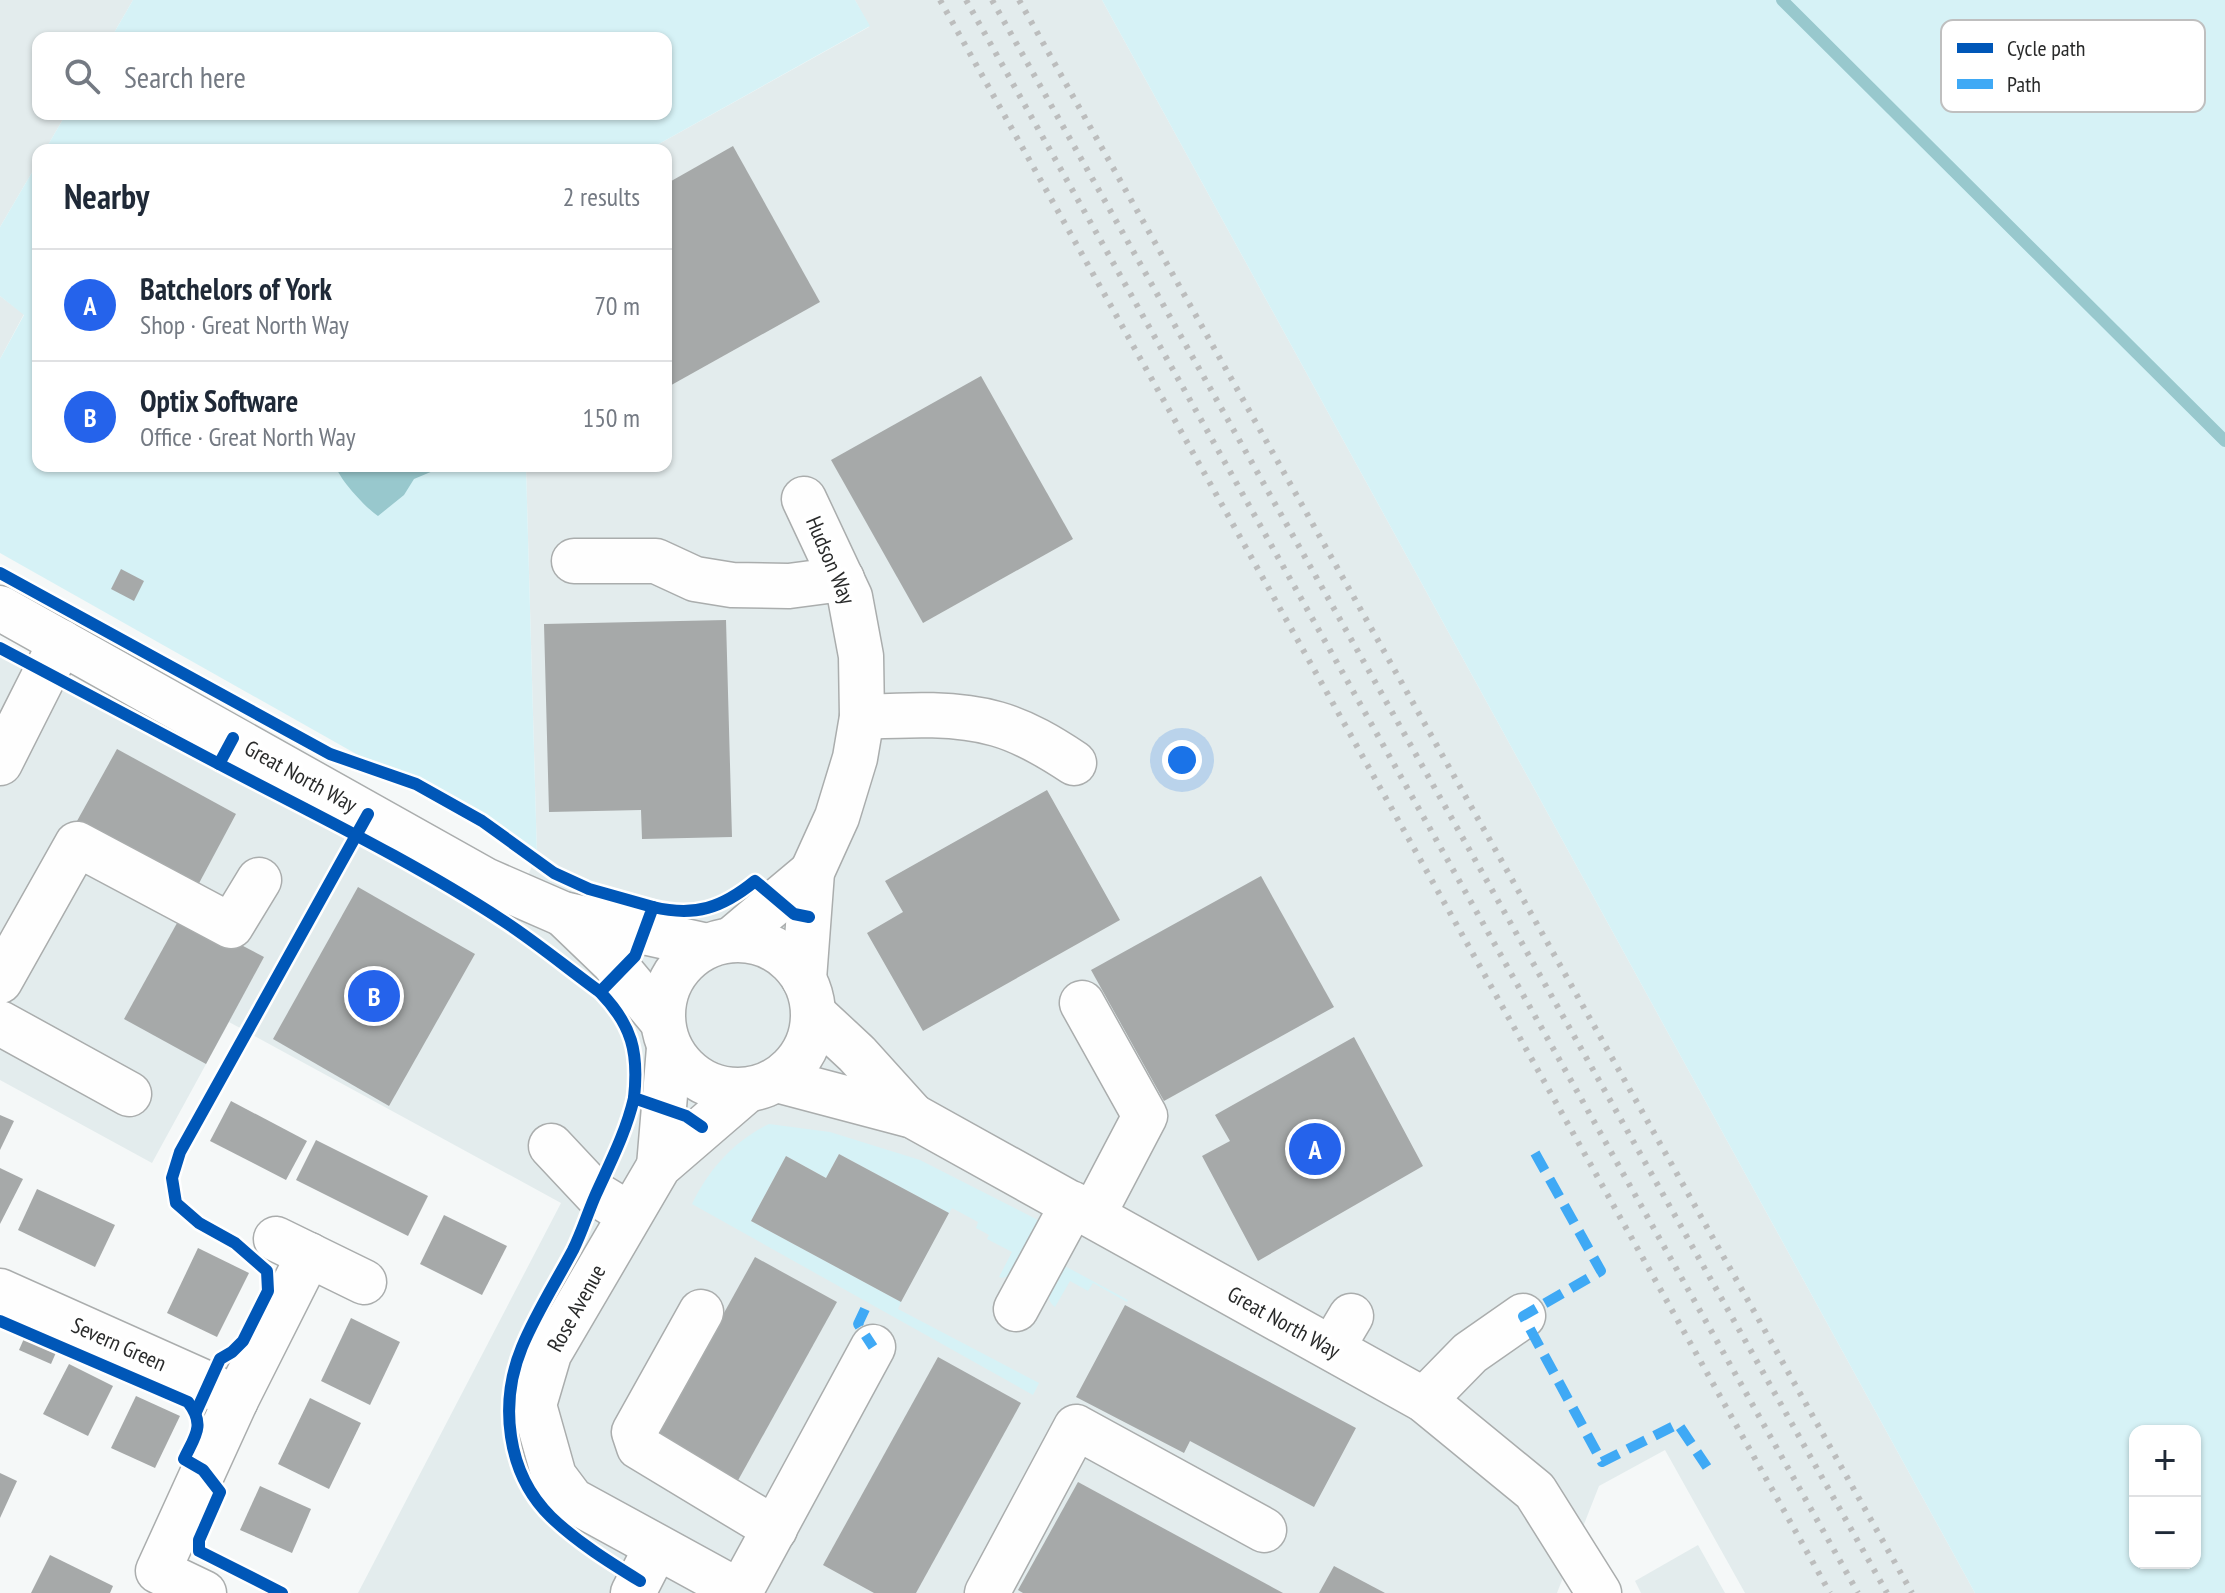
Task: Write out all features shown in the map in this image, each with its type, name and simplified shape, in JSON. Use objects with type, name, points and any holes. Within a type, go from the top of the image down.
[{"type":"street","name":"Hudson Way","points":[[804,499],[850,597],[861,656],[862,717],[855,758],[837,817],[812,872],[809,997]]},
{"type":"street","points":[[574,561],[656,561],[695,579],[732,585],[789,586],[842,579]]},
{"type":"street","name":"Great North Way","points":[[0,608],[485,880],[563,914],[719,943]]},
{"type":"street","points":[[0,763],[61,642]]},
{"type":"street","points":[[862,717],[912,715],[996,724],[1045,744],[1074,763]]},
{"type":"street","points":[[0,981],[16,917],[77,844],[231,926],[259,880]]},
{"type":"street","name":"Hudson Way","points":[[719,943],[812,872]]},
{"type":"street","name":"Great North Way","points":[[563,914],[613,962],[666,1034]]},
{"type":"street","points":[[719,943],[760,943],[786,956],[809,997],[811,1033],[804,1052],[792,1068],[761,1085],[722,1089],[701,1082],[682,1067],[666,1034],[666,990],[682,964],[719,943]]},
{"type":"street","name":"Great North Way","points":[[809,997],[913,1116]]},
{"type":"street","points":[[1016,1309],[1145,1116],[1082,1003]]},
{"type":"street","points":[[0,1023],[129,1094]]},
{"type":"street","name":"Rose Avenue","points":[[659,1166],[666,1034]]},
{"type":"street","name":"Great North Way","points":[[761,1085],[913,1116],[1083,1210],[1341,1332],[1535,1491],[1599,1593]]},
{"type":"street","name":"Rose Avenue","points":[[741,1593],[572,1500],[554,1476],[534,1405],[549,1354],[659,1166],[761,1085]]},
{"type":"street","points":[[551,1146],[596,1194],[629,1214]]},
{"type":"street","points":[[204,1593],[158,1571],[236,1400],[292,1247],[364,1282]]},
{"type":"street","name":"Severn Green","points":[[0,1291],[236,1400]]},
{"type":"street","points":[[701,1312],[634,1432],[639,1447],[775,1529]]},
{"type":"street","points":[[1424,1400],[1470,1353],[1523,1316]]},
{"type":"street","points":[[741,1593],[873,1347]]},
{"type":"street","points":[[987,1593],[1076,1427],[1264,1530]]},
{"type":"street","points":[[633,1593],[656,1548]]},
{"type":"shaded area","points":[[0,0],[133,0],[114,32],[32,32],[32,120],[62,120],[48,144],[32,144],[32,172],[0,227]]},
{"type":"shaded area","points":[[133,0],[855,0],[870,26],[659,144],[48,144],[62,120],[672,120],[672,32],[114,32]]},
{"type":"shaded area","points":[[855,0],[1102,0],[1975,1593],[1745,1593],[1665,1450],[1599,1486],[1557,1593],[358,1593],[561,1203],[229,1022],[152,1163],[0,1080],[0,654],[505,924],[537,856],[526,472],[672,472],[672,144],[659,144],[869,27]]},
{"type":"shaded area","points":[[1102,0],[2225,0],[2225,1593],[1975,1593]]},
{"type":"shaded area","points":[[32,172],[32,472],[526,472],[537,856],[0,553],[0,359],[24,315],[0,296],[0,227]]},
{"type":"shaded area","points":[[0,296],[24,314],[0,359]]},
{"type":"shaded area","points":[[769,1124],[830,1132],[920,1160],[1040,1221],[1012,1275],[999,1277],[1012,1252],[987,1239],[989,1235],[976,1228],[978,1222],[952,1208],[949,1213],[839,1154],[826,1178],[786,1156],[751,1221],[901,1302],[898,1309],[1039,1383],[1033,1395],[692,1204],[706,1179],[724,1157]]},
{"type":"shaded area","points":[[1063,1265],[1127,1302],[1093,1283],[1088,1291],[1070,1281],[1055,1307],[1049,1292]]},
{"type":"shaded area","points":[[1698,1545],[1725,1593],[1641,1593],[1635,1581]]},
{"type":"water","points":[[339,472],[431,472],[414,479],[404,495],[378,516]]},
{"type":"building","points":[[733,146],[820,302],[672,385],[672,181]]},
{"type":"building","points":[[981,376],[1073,539],[923,623],[831,460]]},
{"type":"building","points":[[121,569],[144,581],[134,601],[111,589]]},
{"type":"building","points":[[726,620],[732,837],[642,839],[641,810],[549,812],[544,624]]},
{"type":"building","points":[[117,749],[236,814],[197,887],[77,821]]},
{"type":"building","points":[[1047,790],[1120,920],[923,1031],[867,933],[903,912],[885,881]]},
{"type":"building","points":[[1261,876],[1334,1007],[1164,1101],[1091,970]]},
{"type":"building","points":[[358,887],[475,954],[389,1106],[273,1039]]},
{"type":"building","points":[[182,914],[264,957],[206,1064],[124,1019]]},
{"type":"building","points":[[1354,1037],[1423,1166],[1258,1261],[1202,1156],[1230,1141],[1215,1115]]},
{"type":"building","points":[[231,1101],[307,1141],[286,1180],[210,1141]]},
{"type":"building","points":[[0,1115],[14,1121],[0,1150]]},
{"type":"building","points":[[316,1140],[428,1196],[408,1236],[296,1180]]},
{"type":"building","points":[[839,1154],[949,1213],[901,1302],[751,1221],[786,1156],[826,1178]]},
{"type":"building","points":[[0,1168],[23,1179],[0,1224]]},
{"type":"building","points":[[37,1189],[115,1225],[95,1267],[18,1230]]},
{"type":"building","points":[[444,1215],[507,1246],[482,1295],[420,1264]]},
{"type":"building","points":[[198,1248],[249,1273],[217,1337],[167,1313]]},
{"type":"building","points":[[755,1257],[837,1302],[736,1484],[654,1439]]},
{"type":"building","points":[[1125,1305],[1356,1428],[1314,1507],[1190,1441],[1184,1453],[1076,1397]]},
{"type":"building","points":[[351,1318],[400,1342],[370,1405],[321,1381]]},
{"type":"building","points":[[26,1334],[58,1348],[51,1364],[19,1350]]},
{"type":"building","points":[[938,1357],[1021,1403],[916,1593],[874,1593],[823,1565]]},
{"type":"building","points":[[69,1364],[113,1386],[88,1436],[43,1414]]},
{"type":"building","points":[[136,1396],[180,1416],[155,1468],[111,1448]]},
{"type":"building","points":[[310,1398],[361,1423],[329,1489],[278,1464]]},
{"type":"building","points":[[0,1473],[17,1481],[0,1518]]},
{"type":"building","points":[[1078,1482],[1283,1593],[1023,1593],[1018,1590]]},
{"type":"building","points":[[260,1486],[311,1509],[292,1553],[240,1530]]},
{"type":"building","points":[[50,1555],[113,1586],[110,1593],[31,1593]]},
{"type":"building","points":[[1334,1566],[1385,1593],[1319,1593]]},
{"type":"waterway","points":[[1782,0],[2225,441]]},
{"type":"railway","points":[[940,0],[1830,1593]]},
{"type":"railway","points":[[966,0],[1858,1593]]},
{"type":"railway","points":[[992,0],[1887,1593]]},
{"type":"railway","points":[[1019,0],[1912,1593]]},
{"type":"marked path","points":[[1535,1153],[1601,1271],[1523,1316],[1602,1462],[1678,1424],[1707,1467]]},
{"type":"marked path","points":[[865,1309],[858,1324],[873,1347]]},
{"type":"cycle path","points":[[0,573],[330,754],[416,784],[482,821],[554,873],[589,889],[653,907],[635,956],[600,992],[527,937],[468,898],[219,764]]},
{"type":"cycle path","points":[[0,648],[219,764],[233,738]]},
{"type":"cycle path","points":[[196,1412],[220,1359],[243,1341],[268,1291],[267,1271],[235,1243],[199,1223],[176,1203],[172,1178],[180,1152],[368,814]]},
{"type":"cycle path","points":[[653,907],[682,911],[707,908],[731,898],[755,881],[794,914],[809,917]]},
{"type":"cycle path","points":[[600,992],[620,1016],[631,1040],[635,1067],[634,1098],[686,1116],[702,1127]]},
{"type":"cycle path","points":[[634,1098],[622,1135],[576,1243],[522,1347],[510,1391],[509,1414],[516,1459],[536,1499],[572,1535],[640,1581]]},
{"type":"cycle path","points":[[0,1321],[188,1402],[198,1424],[184,1459],[203,1470],[220,1492],[199,1540],[199,1551],[282,1593]]},
{"type":"place","name":"Optix Software","points":[[374,996]]},
{"type":"place","name":"Batchelors of York","points":[[1315,1149]]}]
